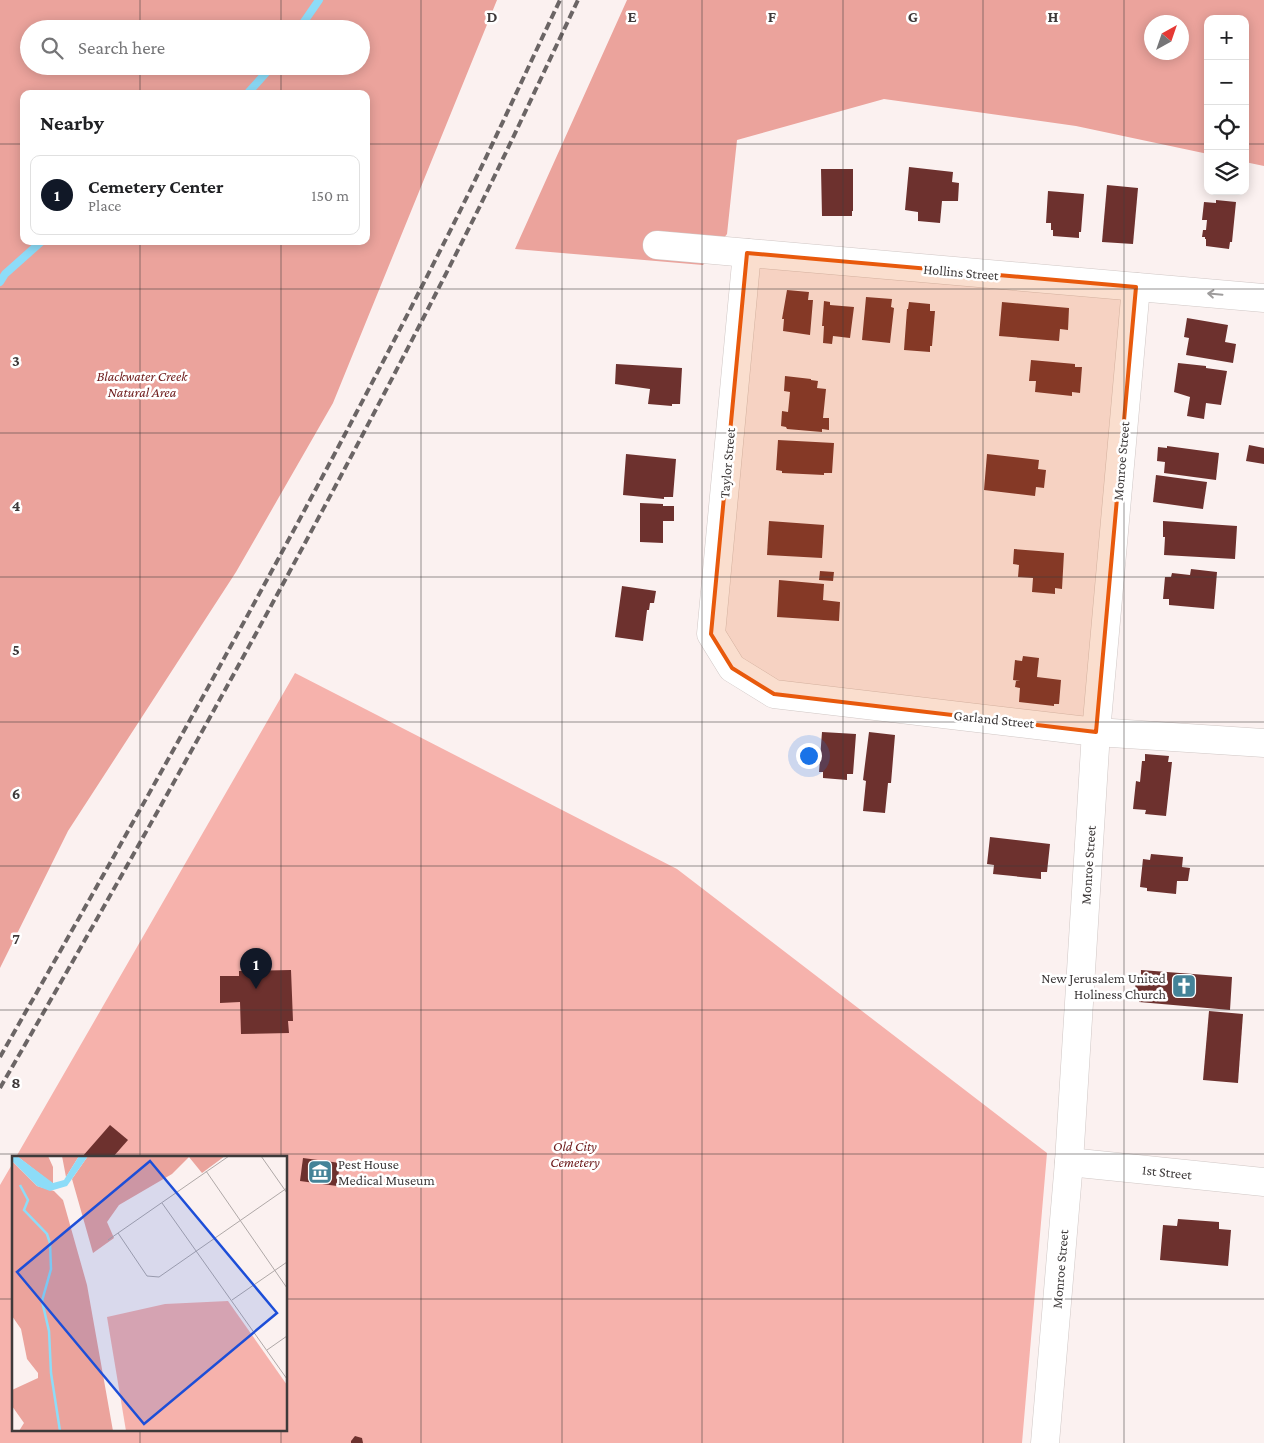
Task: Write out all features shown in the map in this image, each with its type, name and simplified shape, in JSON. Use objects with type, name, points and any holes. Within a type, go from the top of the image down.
[{"type":"street","name":"Hollins Street","points":[[657,245],[1264,298]]},
{"type":"street","name":"Taylor Street","points":[[732,668],[711,634],[747,253]]},
{"type":"street","name":"Monroe Street","points":[[1044,1443],[1069,1162],[1096,732],[1136,287]]},
{"type":"street","name":"Garland Street","points":[[732,668],[774,694],[1096,732],[1264,743]]},
{"type":"street","name":"1st Street","points":[[1069,1162],[1264,1182]]},
{"type":"highlighted area","points":[[747,253],[1136,287],[1096,732],[774,694],[732,668],[711,634]]},
{"type":"green space","name":"Blackwater Creek Natural Area","points":[[0,0],[497,0],[333,403],[236,572],[68,831],[0,968]]},
{"type":"green space","points":[[627,0],[1264,0],[1264,166],[1249,163],[1249,15],[1204,15],[1204,153],[1076,126],[884,99],[737,140],[727,234],[703,265],[515,249]]},
{"type":"green space","name":"Old City Cemetery","points":[[295,673],[677,869],[1047,1153],[1022,1443],[0,1443],[0,1185],[12,1164],[12,1430],[288,1430],[288,1156],[17,1156]]},
{"type":"building","points":[[909,167],[953,172],[952,182],[959,183],[958,201],[942,201],[940,223],[918,221],[918,212],[905,210]]},
{"type":"building","points":[[821,169],[853,169],[852,216],[822,216]]},
{"type":"building","points":[[1107,185],[1138,188],[1133,244],[1102,242]]},
{"type":"building","points":[[1048,191],[1084,194],[1079,238],[1053,236],[1051,223],[1046,223]]},
{"type":"building","points":[[1216,200],[1236,202],[1232,242],[1230,242],[1229,249],[1206,246],[1206,239],[1202,237],[1203,230],[1206,230],[1207,220],[1202,220],[1204,202],[1216,203]]},
{"type":"building","points":[[787,290],[809,292],[808,300],[813,300],[810,335],[783,331],[784,319],[782,319]]},
{"type":"building","points":[[866,297],[892,299],[891,307],[894,308],[890,343],[862,340]]},
{"type":"building","points":[[824,301],[830,302],[830,305],[854,307],[850,338],[833,336],[832,344],[823,343]]},
{"type":"building","points":[[909,302],[930,304],[930,311],[935,311],[930,352],[904,350]]},
{"type":"building","points":[[1002,302],[1069,308],[1068,330],[1060,329],[1059,341],[999,336]]},
{"type":"building","points":[[1187,318],[1228,325],[1225,342],[1236,344],[1233,363],[1186,355],[1189,338],[1184,337]]},
{"type":"building","points":[[1031,360],[1075,364],[1075,367],[1082,367],[1080,393],[1072,392],[1072,396],[1035,392],[1036,381],[1029,381]]},
{"type":"building","points":[[1178,363],[1206,366],[1206,368],[1227,371],[1221,405],[1206,403],[1204,419],[1187,416],[1190,397],[1174,392]]},
{"type":"building","points":[[616,364],[682,368],[680,404],[672,404],[672,406],[648,404],[650,389],[615,384]]},
{"type":"building","points":[[785,376],[818,381],[817,388],[826,389],[823,418],[829,418],[829,430],[822,429],[822,432],[787,429],[781,426],[782,411],[788,412],[790,392],[784,391]]},
{"type":"building","points":[[778,440],[834,443],[832,473],[824,473],[824,475],[782,473],[782,471],[776,470]]},
{"type":"building","points":[[1249,445],[1264,448],[1264,464],[1246,461]]},
{"type":"building","points":[[1167,446],[1219,453],[1216,480],[1164,473],[1165,462],[1157,461],[1158,447],[1167,448]]},
{"type":"building","points":[[626,454],[676,459],[673,497],[664,497],[664,499],[623,495]]},
{"type":"building","points":[[987,454],[1039,460],[1038,469],[1046,470],[1044,488],[1036,487],[1035,496],[984,490]]},
{"type":"building","points":[[1156,475],[1207,482],[1203,509],[1153,502]]},
{"type":"building","points":[[640,503],[674,506],[674,521],[663,521],[663,543],[640,542]]},
{"type":"building","points":[[769,521],[824,525],[822,558],[767,555]]},
{"type":"building","points":[[1163,521],[1237,526],[1235,559],[1164,555],[1165,537],[1163,537]]},
{"type":"building","points":[[1014,549],[1064,553],[1062,589],[1055,588],[1055,594],[1032,592],[1033,578],[1018,577],[1019,565],[1013,564]]},
{"type":"building","points":[[1191,569],[1217,572],[1214,609],[1169,605],[1169,599],[1163,599],[1165,577],[1171,577],[1172,573],[1190,575]]},
{"type":"building","points":[[820,571],[834,572],[833,581],[819,580]]},
{"type":"building","points":[[779,580],[824,584],[823,600],[840,602],[839,621],[777,617]]},
{"type":"building","points":[[622,586],[656,591],[654,603],[650,603],[649,610],[647,610],[643,641],[615,637]]},
{"type":"building","points":[[1023,656],[1039,658],[1037,677],[1061,680],[1059,704],[1054,704],[1054,706],[1019,702],[1020,688],[1015,687],[1016,681],[1020,681],[1013,680],[1015,660],[1022,661]]},
{"type":"building","points":[[822,732],[856,734],[853,774],[847,774],[847,780],[823,778],[823,772],[819,772]]},
{"type":"building","points":[[869,732],[895,735],[891,783],[888,783],[885,813],[863,811],[866,781],[863,780]]},
{"type":"building","points":[[1145,754],[1169,756],[1168,762],[1172,762],[1166,816],[1145,814],[1146,810],[1133,809],[1136,781],[1140,782],[1142,761],[1145,761]]},
{"type":"building","points":[[990,837],[1050,844],[1047,872],[1041,872],[1041,879],[993,874],[994,865],[987,864]]},
{"type":"building","points":[[1151,854],[1183,857],[1182,867],[1190,868],[1188,881],[1177,881],[1176,894],[1147,891],[1147,888],[1140,887],[1143,859],[1150,860]]},
{"type":"building","points":[[291,970],[293,1021],[288,1021],[289,1033],[241,1034],[240,1002],[220,1003],[220,976],[239,976],[239,971]]},
{"type":"building","name":"New Jerusalem United Holiness Church","points":[[1141,970],[1232,977],[1230,1010],[1139,1002],[1140,991],[1135,991],[1136,980],[1141,981]]},
{"type":"building","points":[[1209,1011],[1243,1014],[1238,1083],[1203,1080]]},
{"type":"building","points":[[110,1125],[128,1140],[114,1156],[83,1156]]},
{"type":"building","name":"Pest House Medical Museum","points":[[303,1158],[340,1163],[337,1186],[300,1181]]},
{"type":"building","points":[[1178,1219],[1219,1222],[1219,1229],[1231,1230],[1228,1266],[1160,1260],[1163,1225],[1177,1226]]},
{"type":"building","points":[[355,1436],[362,1438],[363,1443],[351,1443]]},
{"type":"waterway","points":[[305,20],[319,0]]},
{"type":"waterway","points":[[251,90],[264,75]]},
{"type":"waterway","points":[[0,282],[5,274],[38,245]]},
{"type":"railway","points":[[0,1057],[172,753],[339,446],[461,209],[560,0]]},
{"type":"railway","points":[[0,1088],[178,775],[350,459],[475,216],[578,0]]},
{"type":"place","name":"New Jerusalem United Holiness Church","points":[[1184,986]]},
{"type":"place","name":"Cemetery Center","points":[[256,989]]},
{"type":"place","name":"Pest House Medical Museum","points":[[320,1172]]}]
